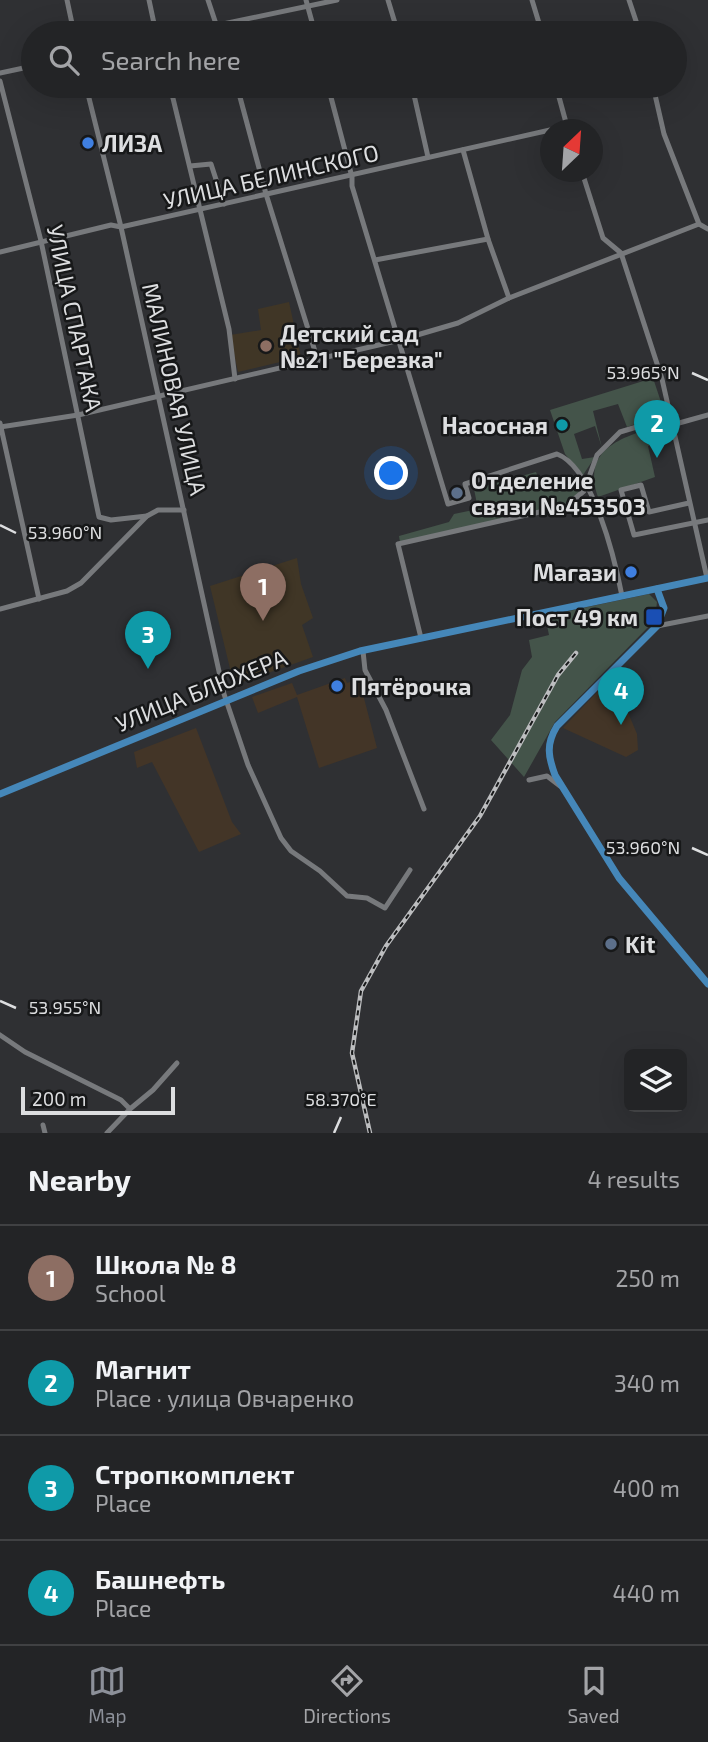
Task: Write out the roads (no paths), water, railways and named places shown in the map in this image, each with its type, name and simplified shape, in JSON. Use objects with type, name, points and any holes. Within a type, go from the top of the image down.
[{"type":"main road","name":"УЛИЦА БЛЮХЕРА","points":[[0,794],[299,671],[363,651],[708,578]]},
{"type":"main road","points":[[657,589],[664,608],[657,626],[553,733],[548,757],[562,787],[618,878],[708,985]]},
{"type":"street","points":[[67,0],[71,21]]},
{"type":"street","points":[[149,0],[153,21]]},
{"type":"street","points":[[208,0],[215,21]]},
{"type":"street","points":[[248,21],[307,3],[337,0]]},
{"type":"street","points":[[388,0],[394,21]]},
{"type":"street","points":[[532,0],[538,21]]},
{"type":"street","points":[[629,0],[636,21]]},
{"type":"street","points":[[307,3],[312,21]]},
{"type":"street","points":[[0,73],[21,68]]},
{"type":"street","name":"УЛИЦА СПАРТАКА","points":[[0,81],[41,241],[99,517],[111,520],[147,516]]},
{"type":"street","name":"МАЛИНОВАЯ УЛИЦА","points":[[89,98],[121,227],[226,700],[248,765],[281,838],[290,850],[320,871],[347,896],[367,898],[386,908],[410,870]]},
{"type":"street","points":[[173,98],[229,329],[235,379]]},
{"type":"street","points":[[240,98],[265,194],[318,361]]},
{"type":"street","points":[[331,98],[352,186],[448,504],[469,498],[465,484],[557,454],[568,459],[585,481],[614,560],[622,596]]},
{"type":"street","points":[[415,98],[428,157]]},
{"type":"street","points":[[559,98],[565,119]]},
{"type":"street","points":[[656,98],[664,134],[699,224],[708,229]]},
{"type":"street","name":"УЛИЦА БЕЛИНСКОГО","points":[[0,252],[111,225],[121,227],[352,177],[540,133]]},
{"type":"street","points":[[463,150],[488,239],[509,298]]},
{"type":"street","points":[[190,166],[211,164],[224,204]]},
{"type":"street","points":[[585,182],[603,239],[621,253],[662,379],[708,578]]},
{"type":"street","points":[[38,599],[0,426],[78,415],[400,340],[458,323],[509,298],[699,224]]},
{"type":"street","points":[[375,260],[488,239]]},
{"type":"street","points":[[672,425],[708,415]]},
{"type":"street","points":[[421,638],[398,544],[566,506],[584,491],[585,481],[597,455],[620,432],[670,416]]},
{"type":"street","points":[[690,503],[649,512],[641,485],[621,490],[634,535],[708,520]]},
{"type":"street","points":[[0,609],[81,583],[147,516],[158,510],[184,510]]},
{"type":"street","points":[[657,626],[708,616]]},
{"type":"street","points":[[363,651],[365,670],[386,710],[424,809]]},
{"type":"street","points":[[528,780],[547,776],[562,787]]},
{"type":"street","points":[[0,1035],[25,1052],[108,1091],[130,1109]]},
{"type":"street","points":[[107,1133],[153,1090],[177,1063]]},
{"type":"street","points":[[43,1125],[45,1133]]},
{"type":"railway","points":[[370,1133],[352,1053],[361,991],[386,946],[480,816],[558,675],[576,653]]},
{"type":"place","name":"ЛИЗА","points":[[88,143]]},
{"type":"place","name":"Детский сад №21 \"Березка\"","points":[[266,346]]},
{"type":"place","name":"Насосная","points":[[562,425]]},
{"type":"place","name":"Магнит","points":[[657,458]]},
{"type":"place","name":"Отделение связи №453503","points":[[457,493]]},
{"type":"place","name":"Магази","points":[[631,572]]},
{"type":"place","name":"Пост 49 км","points":[[654,617]]},
{"type":"place","name":"Школа № 8","points":[[263,621]]},
{"type":"place","name":"Стропкомплект","points":[[148,669]]},
{"type":"place","name":"Пятёрочка","points":[[337,686]]},
{"type":"place","name":"Башнефть","points":[[621,725]]},
{"type":"place","name":"Kit","points":[[611,944]]}]
